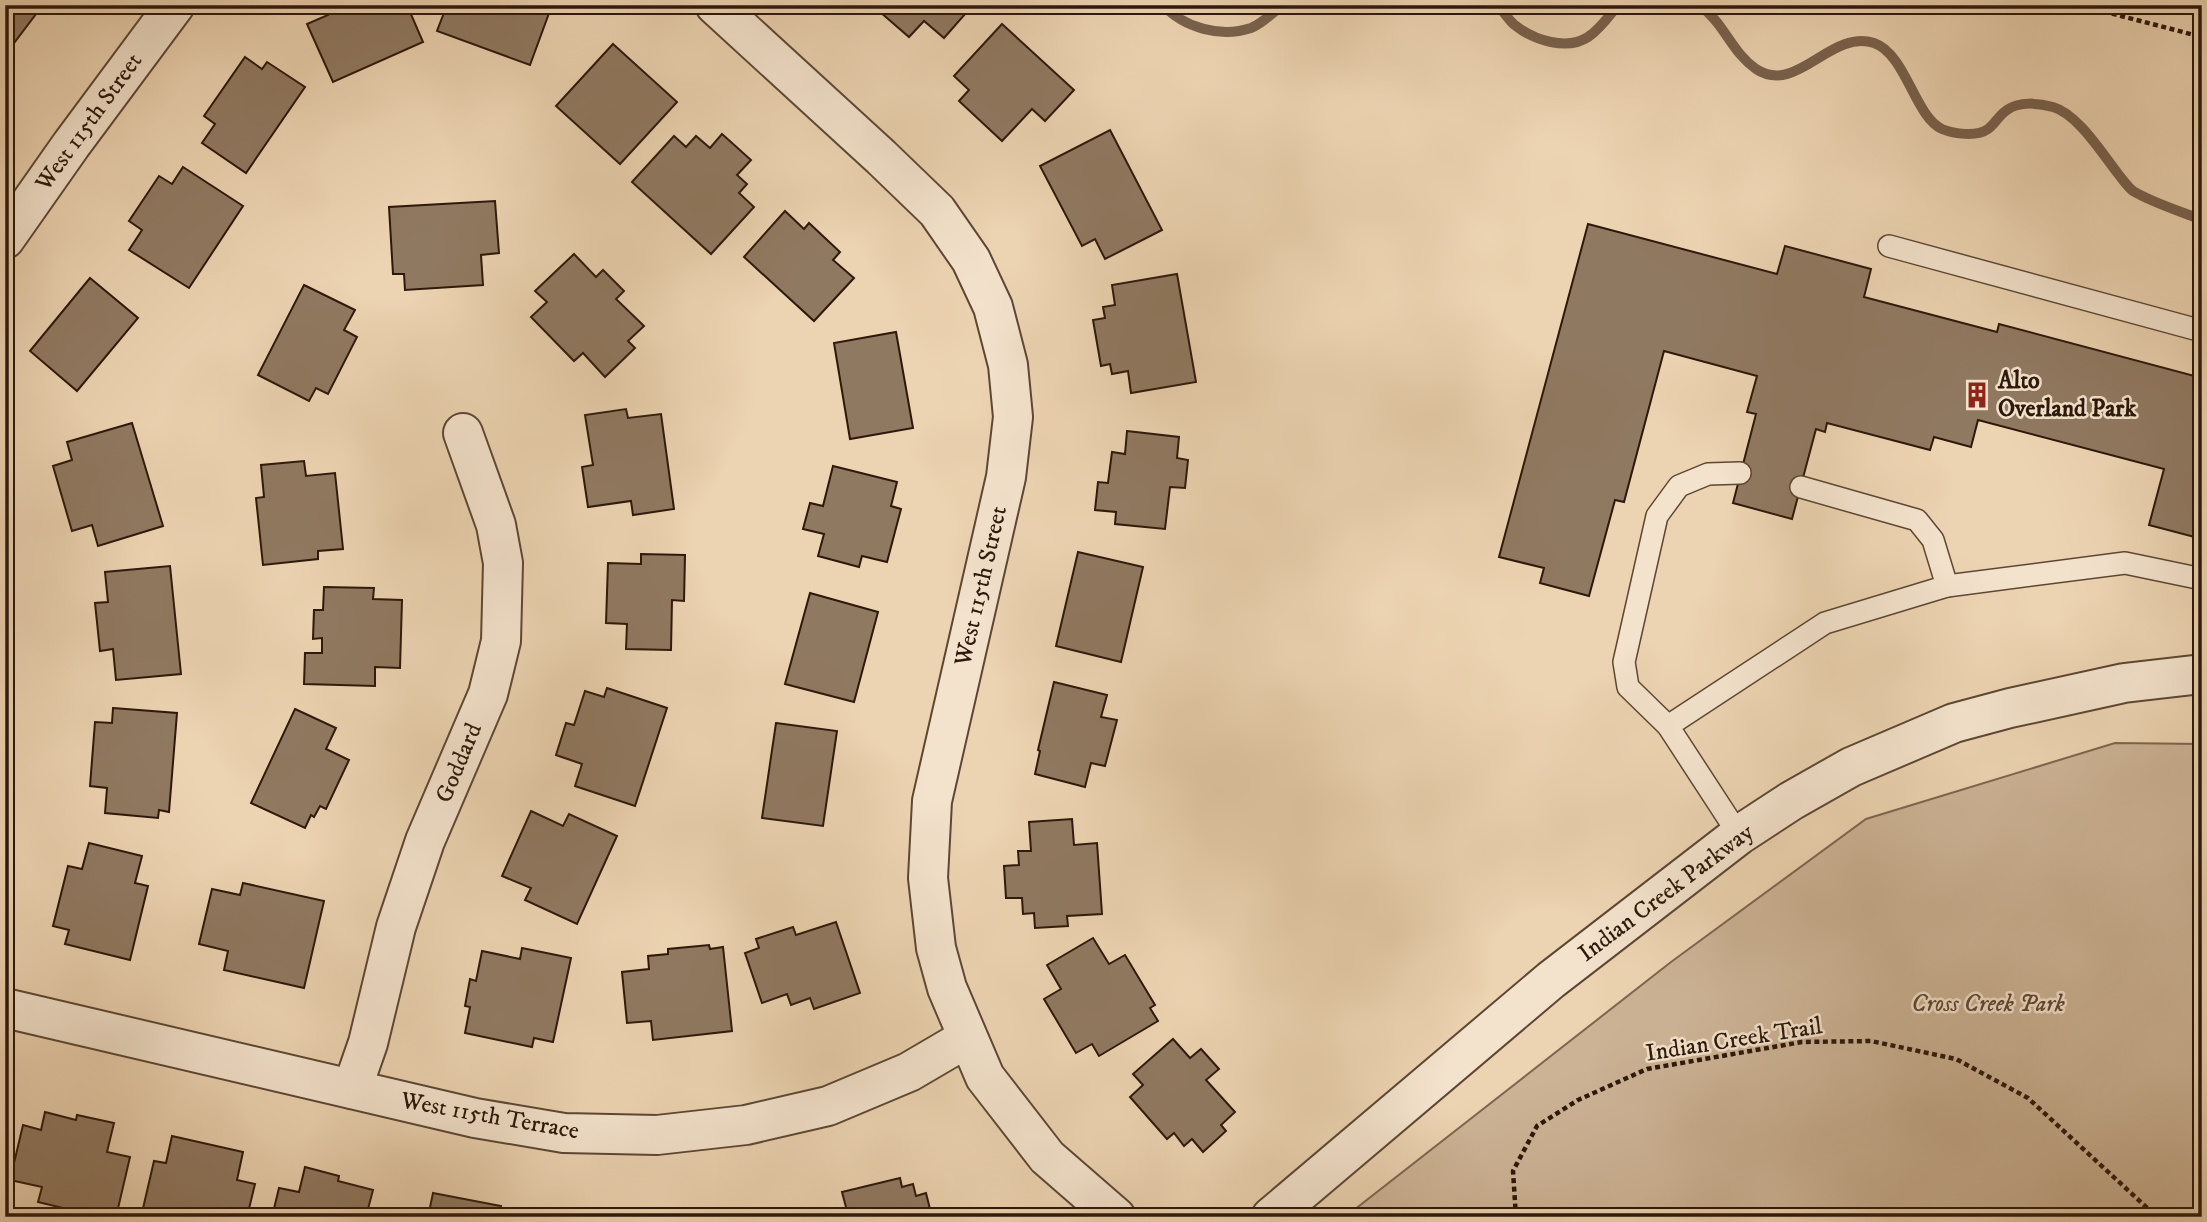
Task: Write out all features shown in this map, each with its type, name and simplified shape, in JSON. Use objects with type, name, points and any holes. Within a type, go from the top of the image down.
[{"type":"street","name":"West 115th Street","points":[[5,239],[175,5]]},
{"type":"street","name":"West 115th Street","points":[[715,5],[937,211],[971,260],[993,307],[1008,365],[1013,418],[1006,477],[932,801],[928,878],[936,948],[947,988],[985,1077],[1047,1157],[1116,1217]]},
{"type":"street","name":"Goddard","points":[[352,1088],[368,1043],[396,927],[425,841],[488,694],[501,641],[503,563],[496,525],[463,433]]},
{"type":"street","name":"Indian Creek Parkway","points":[[1271,1217],[1551,980],[1739,835],[1851,767],[1954,723],[2124,683],[2202,674]]},
{"type":"street","name":"Indian Creek Parkway","points":[[2124,683],[2202,701]]},
{"type":"street","name":"West 115th Terrace","points":[[5,1008],[475,1118],[564,1133],[657,1135],[746,1125],[828,1106],[909,1072],[967,1038]]},
{"type":"lane","points":[[1889,246],[2202,331]]},
{"type":"lane","points":[[1739,835],[1668,726],[1628,688],[1624,662],[1657,516],[1679,486],[1708,474],[1740,473]]},
{"type":"lane","points":[[1801,487],[1917,520],[1933,540],[1947,586]]},
{"type":"lane","points":[[1668,726],[1825,623],[1947,586],[2125,563],[2202,579]]},
{"type":"path","points":[[2078,5],[2202,37]]},
{"type":"path","name":"Indian Creek Trail","points":[[1516,1217],[1513,1171],[1537,1126],[1578,1100],[1647,1069],[1802,1042],[1857,1041],[1871,1041],[1956,1059],[2028,1098],[2157,1217]]},
{"type":"green space","name":"Cross Creek Park","points":[[2115,743],[2202,744],[2202,1217],[1345,1217],[1671,962],[1866,819]]},
{"type":"building","points":[[5,5],[34,5],[39,10],[5,55]]},
{"type":"building","points":[[323,5],[407,5],[423,42],[333,82],[307,24],[328,15]]},
{"type":"building","points":[[447,5],[552,5],[530,65],[437,31]]},
{"type":"building","points":[[872,5],[973,5],[944,38],[924,21],[909,37]]},
{"type":"building","points":[[1002,24],[1074,90],[1045,121],[1032,109],[1002,141],[959,101],[969,90],[954,76]]},
{"type":"building","points":[[613,44],[677,102],[620,164],[556,106]]},
{"type":"building","points":[[245,57],[262,69],[267,62],[305,87],[246,173],[202,143],[215,124],[204,116]]},
{"type":"building","points":[[1110,130],[1162,230],[1105,259],[1095,239],[1082,246],[1040,166]]},
{"type":"building","points":[[722,134],[751,160],[737,175],[747,184],[739,193],[754,207],[711,254],[632,182],[674,136],[686,147],[696,136],[710,148]]},
{"type":"building","points":[[183,167],[243,206],[189,288],[129,250],[142,230],[129,221],[159,176],[172,184]]},
{"type":"building","points":[[495,201],[499,253],[481,255],[483,285],[405,290],[404,274],[393,274],[389,207]]},
{"type":"building","points":[[785,211],[804,229],[809,223],[840,252],[833,260],[854,278],[814,321],[744,257]]},
{"type":"building","name":"Alto Overland Park","points":[[1588,224],[1777,274],[1785,246],[1871,269],[1864,297],[1997,332],[1999,324],[2202,378],[2202,539],[2149,525],[2164,469],[1978,420],[1971,447],[1934,437],[1930,450],[1827,423],[1825,432],[1816,429],[1792,519],[1733,503],[1756,414],[1747,412],[1757,376],[1664,351],[1624,502],[1615,500],[1589,596],[1540,583],[1544,568],[1499,557]]},
{"type":"building","points":[[574,254],[596,277],[603,270],[624,291],[616,299],[644,326],[628,341],[635,348],[605,377],[583,353],[574,361],[531,317],[547,302],[535,291]]},
{"type":"building","points":[[1177,274],[1196,382],[1131,393],[1128,371],[1112,374],[1110,364],[1101,366],[1093,320],[1105,318],[1103,307],[1115,305],[1112,285]]},
{"type":"building","points":[[90,278],[138,318],[77,391],[30,351]]},
{"type":"building","points":[[304,285],[355,310],[344,330],[357,337],[328,394],[316,388],[309,401],[258,375]]},
{"type":"building","points":[[896,332],[913,428],[850,439],[834,343]]},
{"type":"building","points":[[626,409],[628,418],[661,414],[674,509],[633,515],[631,501],[588,507],[582,467],[593,465],[585,415]]},
{"type":"building","points":[[132,423],[163,526],[98,546],[92,525],[72,531],[53,466],[72,460],[67,442]]},
{"type":"building","points":[[1127,431],[1179,437],[1177,458],[1188,460],[1185,488],[1170,487],[1165,529],[1115,524],[1116,512],[1095,510],[1098,482],[1108,483],[1112,452],[1125,454]]},
{"type":"building","points":[[304,461],[306,476],[335,473],[343,549],[318,551],[318,559],[263,565],[256,498],[264,497],[261,465]]},
{"type":"building","points":[[833,466],[897,482],[891,506],[901,509],[887,562],[862,556],[859,567],[818,556],[824,534],[803,529],[810,503],[823,506]]},
{"type":"building","points":[[1078,552],[1143,567],[1121,662],[1056,646]]},
{"type":"building","points":[[641,554],[685,555],[684,601],[672,600],[671,650],[626,649],[627,624],[606,623],[608,563],[641,564]]},
{"type":"building","points":[[170,566],[181,674],[116,680],[113,649],[100,651],[95,603],[108,602],[105,572]]},
{"type":"building","points":[[324,587],[374,588],[373,599],[402,600],[400,668],[375,667],[375,686],[304,684],[305,653],[322,653],[322,638],[313,639],[314,610],[323,610]]},
{"type":"building","points":[[810,593],[878,612],[854,702],[785,684]]},
{"type":"building","points":[[1054,682],[1107,695],[1101,717],[1117,720],[1105,766],[1091,763],[1085,787],[1035,774]]},
{"type":"building","points":[[607,688],[667,708],[635,806],[575,786],[582,764],[556,755],[566,723],[574,725],[585,691],[604,697]]},
{"type":"building","points":[[113,708],[177,713],[169,812],[159,810],[158,818],[105,813],[107,788],[90,786],[95,722],[112,723]]},
{"type":"building","points":[[295,709],[336,728],[326,749],[349,760],[326,809],[320,806],[314,817],[311,815],[305,828],[251,803]]},
{"type":"building","points":[[776,723],[837,731],[823,826],[762,818]]},
{"type":"building","points":[[531,811],[563,826],[569,814],[617,836],[577,924],[525,900],[531,888],[502,876]]},
{"type":"building","points":[[1072,819],[1074,845],[1097,843],[1102,914],[1067,916],[1068,926],[1035,928],[1034,913],[1023,914],[1022,898],[1006,898],[1004,866],[1019,865],[1018,851],[1031,851],[1029,822]]},
{"type":"building","points":[[89,843],[142,856],[135,883],[148,886],[130,960],[65,944],[69,930],[53,926],[68,866],[82,869]]},
{"type":"building","points":[[243,883],[324,901],[304,988],[224,970],[228,951],[199,944],[212,889],[240,895]]},
{"type":"building","points":[[836,922],[860,993],[814,1009],[810,998],[791,1005],[787,994],[762,1003],[745,953],[759,948],[756,939],[793,927],[796,935]]},
{"type":"building","points":[[1093,938],[1109,964],[1125,955],[1155,1005],[1150,1008],[1158,1021],[1099,1056],[1092,1044],[1076,1053],[1044,999],[1061,989],[1047,965]]},
{"type":"building","points":[[709,945],[710,949],[723,947],[732,1031],[653,1040],[651,1021],[627,1023],[622,972],[649,969],[648,956],[668,954],[668,949]]},
{"type":"building","points":[[522,948],[571,958],[553,1042],[534,1038],[532,1047],[465,1033],[470,1007],[465,1006],[470,979],[476,981],[482,951],[520,959]]},
{"type":"building","points":[[1173,1039],[1190,1058],[1201,1049],[1219,1069],[1206,1080],[1235,1112],[1221,1125],[1226,1131],[1203,1152],[1192,1139],[1184,1146],[1174,1133],[1167,1139],[1130,1097],[1143,1085],[1133,1074]]},
{"type":"building","points":[[45,1112],[76,1120],[77,1115],[114,1123],[107,1152],[130,1157],[116,1217],[100,1217],[38,1202],[42,1187],[10,1180],[23,1125],[41,1130]]},
{"type":"building","points":[[172,1136],[243,1152],[237,1180],[255,1184],[247,1217],[141,1217],[154,1161],[166,1163]]},
{"type":"building","points":[[305,1167],[339,1176],[338,1181],[373,1190],[368,1209],[383,1213],[382,1217],[272,1217],[279,1188],[299,1192]]},
{"type":"building","points":[[900,1178],[902,1187],[913,1184],[916,1196],[926,1193],[932,1217],[828,1217],[847,1211],[842,1192]]},
{"type":"building","points":[[433,1193],[501,1206],[499,1217],[428,1217]]},
{"type":"building","points":[[778,1213],[779,1217],[748,1217]]},
{"type":"waterway","points":[[1163,5],[1181,20],[1192,25],[1228,32],[1251,28],[1283,5]]},
{"type":"waterway","points":[[1498,5],[1511,22],[1523,31],[1541,39],[1561,43],[1580,41],[1588,37],[1618,5]]},
{"type":"waterway","points":[[1701,5],[1745,59],[1756,69],[1771,75],[1800,69],[1843,45],[1858,41],[1874,43],[1885,49],[1894,59],[1924,112],[1947,131],[1965,134],[1983,132],[2004,112],[2017,105],[2053,107],[2081,126],[2133,191],[2202,220]]},
{"type":"place","name":"Alto Overland Park","points":[[1977,395]]}]
